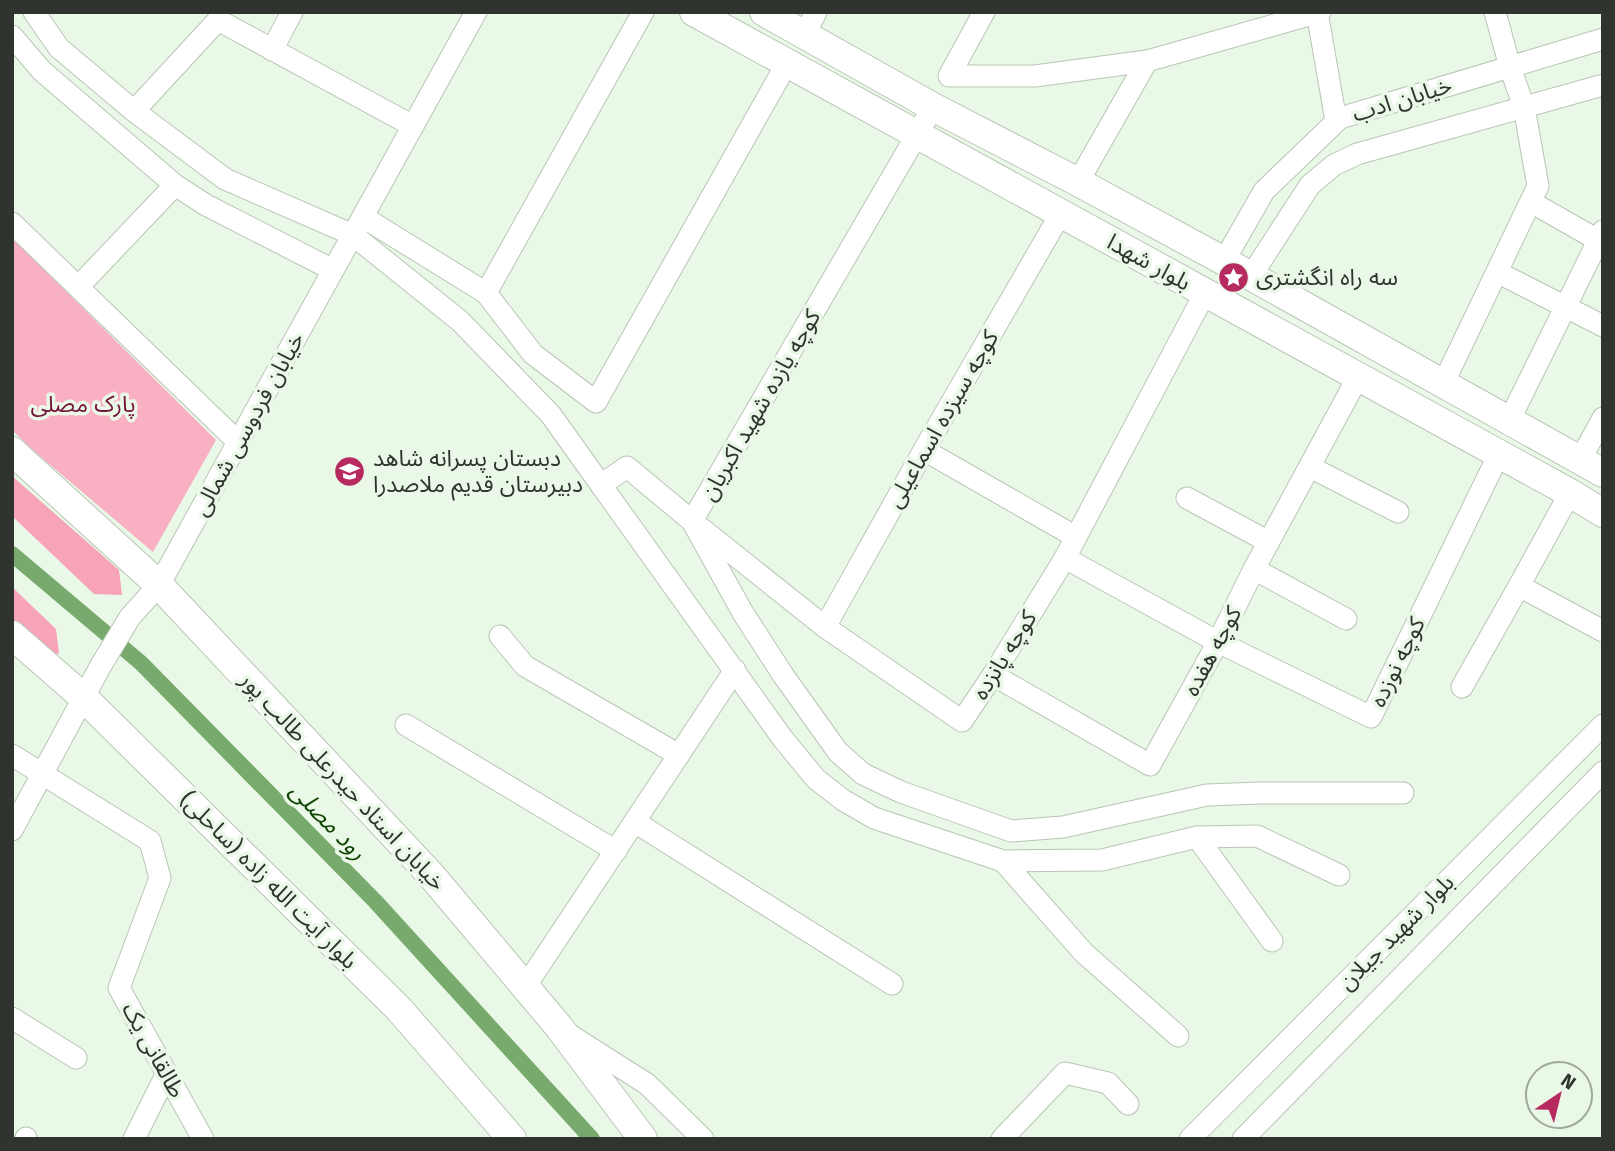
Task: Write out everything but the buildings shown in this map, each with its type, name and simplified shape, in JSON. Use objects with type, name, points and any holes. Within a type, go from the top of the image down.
[{"type":"main road","name":"بلوار شهدا","points":[[694,12],[1603,513]]},
{"type":"main road","name":"بلوار شهدا","points":[[764,12],[811,23],[933,107],[1224,261],[1591,467]]},
{"type":"main road","name":"خیابان استاد حیدرعلی طالب پور","points":[[12,451],[159,585],[431,875],[559,1027],[643,1139]]},
{"type":"main road","name":"بلوار آیت الله زاده (ساحلی)","points":[[12,635],[83,697],[399,1009],[512,1139]]},
{"type":"street","points":[[34,12],[59,48],[134,111],[225,179],[358,226],[486,293],[533,354],[596,402],[787,63]]},
{"type":"street","points":[[272,50],[292,12]]},
{"type":"street","name":"خیابان فردوسی شمالی","points":[[12,830],[83,697],[130,617],[159,585],[476,12]]},
{"type":"street","points":[[486,293],[643,12]]},
{"type":"street","points":[[984,12],[949,76],[1035,76],[1147,61],[1318,13],[1336,121]]},
{"type":"street","points":[[1443,383],[1538,186],[1524,107],[1495,12]]},
{"type":"street","points":[[134,111],[218,20],[413,126]]},
{"type":"street","points":[[12,36],[42,71],[175,185],[206,205],[333,270]]},
{"type":"street","name":"خیابان ادب","points":[[1224,261],[1264,191],[1340,118],[1603,39]]},
{"type":"street","points":[[1078,182],[1147,61]]},
{"type":"street","name":"خیابان ادب","points":[[1251,276],[1310,185],[1334,165],[1357,153],[1603,85]]},
{"type":"street","name":"کوچه یازده شهید اکبریان","points":[[601,485],[628,467],[692,521],[933,107]]},
{"type":"street","points":[[78,287],[175,185]]},
{"type":"street","points":[[1509,421],[1601,238],[1531,202]]},
{"type":"street","name":"کوچه سیزده اسماعیلی","points":[[825,626],[1061,213]]},
{"type":"street","points":[[12,223],[238,442]]},
{"type":"street","points":[[358,226],[460,321],[551,415],[783,739],[816,779],[843,800],[874,818],[1003,861],[1102,860],[1197,837],[1256,836],[1339,875]]},
{"type":"street","points":[[1497,272],[1603,326]]},
{"type":"street","name":"کوچه پانزده","points":[[692,521],[825,626],[962,721],[1065,558],[1205,293]]},
{"type":"street","name":"کوچه هفده","points":[[993,675],[1150,765],[1358,377]]},
{"type":"street","points":[[1591,467],[1603,418]]},
{"type":"street","points":[[924,450],[1076,537]]},
{"type":"street","name":"کوچه نوزده","points":[[1218,642],[1371,717],[1499,454]]},
{"type":"street","points":[[1310,467],[1398,512]]},
{"type":"street","points":[[1462,687],[1570,493]]},
{"type":"street","points":[[1187,498],[1269,542]]},
{"type":"street","points":[[692,521],[750,623],[838,752],[863,774],[901,792],[1011,831],[1063,827],[1207,795],[1403,793]]},
{"type":"street","points":[[1065,558],[1218,642]]},
{"type":"street","points":[[1254,569],[1346,619]]},
{"type":"street","points":[[1519,586],[1603,631]]},
{"type":"street","points":[[500,636],[525,666],[679,755]]},
{"type":"street","points":[[525,987],[735,670]]},
{"type":"street","points":[[406,725],[616,850]]},
{"type":"street","name":"بلوار شهید جیلان","points":[[1190,1139],[1603,725]]},
{"type":"street","name":"طالقانی یک","points":[[12,755],[150,841],[160,878],[119,988],[203,1139]]},
{"type":"street","name":"بلوار شهید جیلان","points":[[1243,1139],[1603,772]]},
{"type":"street","points":[[635,822],[892,984]]},
{"type":"street","points":[[1197,837],[1272,942]]},
{"type":"street","points":[[1003,861],[1084,953],[1178,1036]]},
{"type":"street","points":[[12,1018],[76,1058]]},
{"type":"street","points":[[559,1027],[647,1084],[703,1139]]},
{"type":"street","points":[[134,1139],[167,1073]]},
{"type":"street","points":[[1002,1139],[1065,1073],[1108,1083],[1128,1104]]},
{"type":"green space","name":"پارک مصلی","points":[[12,238],[216,440],[153,552],[12,430]]},
{"type":"shaded area","points":[[12,476],[119,570],[122,595],[94,594],[12,516]]},
{"type":"shaded area","points":[[12,587],[56,629],[59,653],[48,659],[12,625]]},
{"type":"waterway","name":"رود مصلی","points":[[12,554],[141,663],[375,901],[592,1139]]},
{"type":"place","name":"سه راه انگشتری","points":[[1233,277]]},
{"type":"place","name":"دبستان پسرانه شاهد دبیرستان قدیم ملاصدرا","points":[[350,471]]}]
